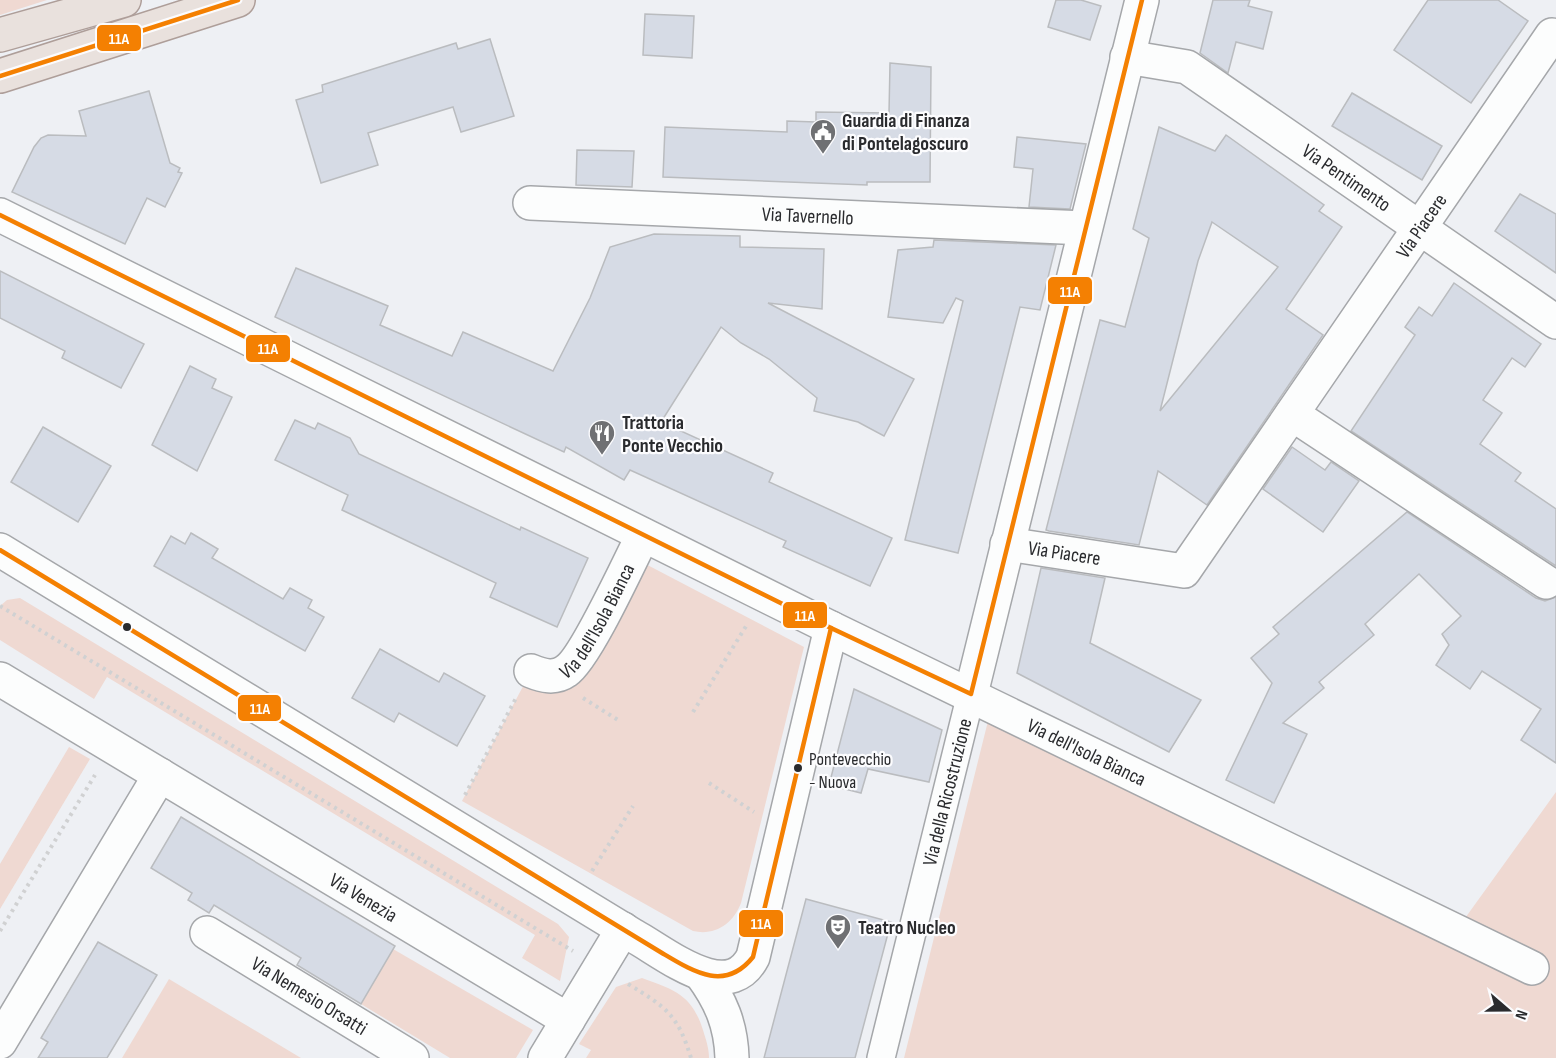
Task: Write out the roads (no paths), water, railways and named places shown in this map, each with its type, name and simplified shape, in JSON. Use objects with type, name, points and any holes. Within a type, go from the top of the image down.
[{"type":"main road","points":[[0,35],[124,0]]},
{"type":"main road","points":[[0,76],[238,0]]},
{"type":"street","name":"Via della Ricostruzione","points":[[880,1058],[1142,0]]},
{"type":"street","name":"Via Piacere","points":[[1008,544],[1184,571],[1552,36]]},
{"type":"street","name":"Via Pentimento","points":[[1127,57],[1187,67],[1556,322]]},
{"type":"street","name":"Via Tavernello","points":[[530,203],[1085,228]]},
{"type":"street","name":"Via dell'Isola Bianca","points":[[0,215],[831,628],[1532,968]]},
{"type":"street","points":[[1292,414],[1546,582]]},
{"type":"street","name":"Via dell'Isola Bianca","points":[[531,671],[555,676],[569,669],[583,651],[643,535]]},
{"type":"street","points":[[0,550],[623,929],[701,974],[715,979],[724,979],[738,973],[750,962],[831,628]]},
{"type":"street","name":"Via Venezia","points":[[0,679],[568,1020]]},
{"type":"street","points":[[0,1042],[160,775]]},
{"type":"street","points":[[545,1058],[623,929]]},
{"type":"street","name":"Via Nemesio Orsatti","points":[[207,933],[412,1058]]},
{"type":"street","points":[[701,974],[716,994],[727,1018],[732,1058]]},
{"type":"place","name":"Guardia di Finanza di Pontelagoscuro","points":[[823,155]]},
{"type":"place","name":"Trattoria Ponte Vecchio","points":[[602,456]]},
{"type":"place","name":"Pontevecchio - Nuova","points":[[798,768]]},
{"type":"place","name":"Teatro Nucleo","points":[[838,950]]}]
